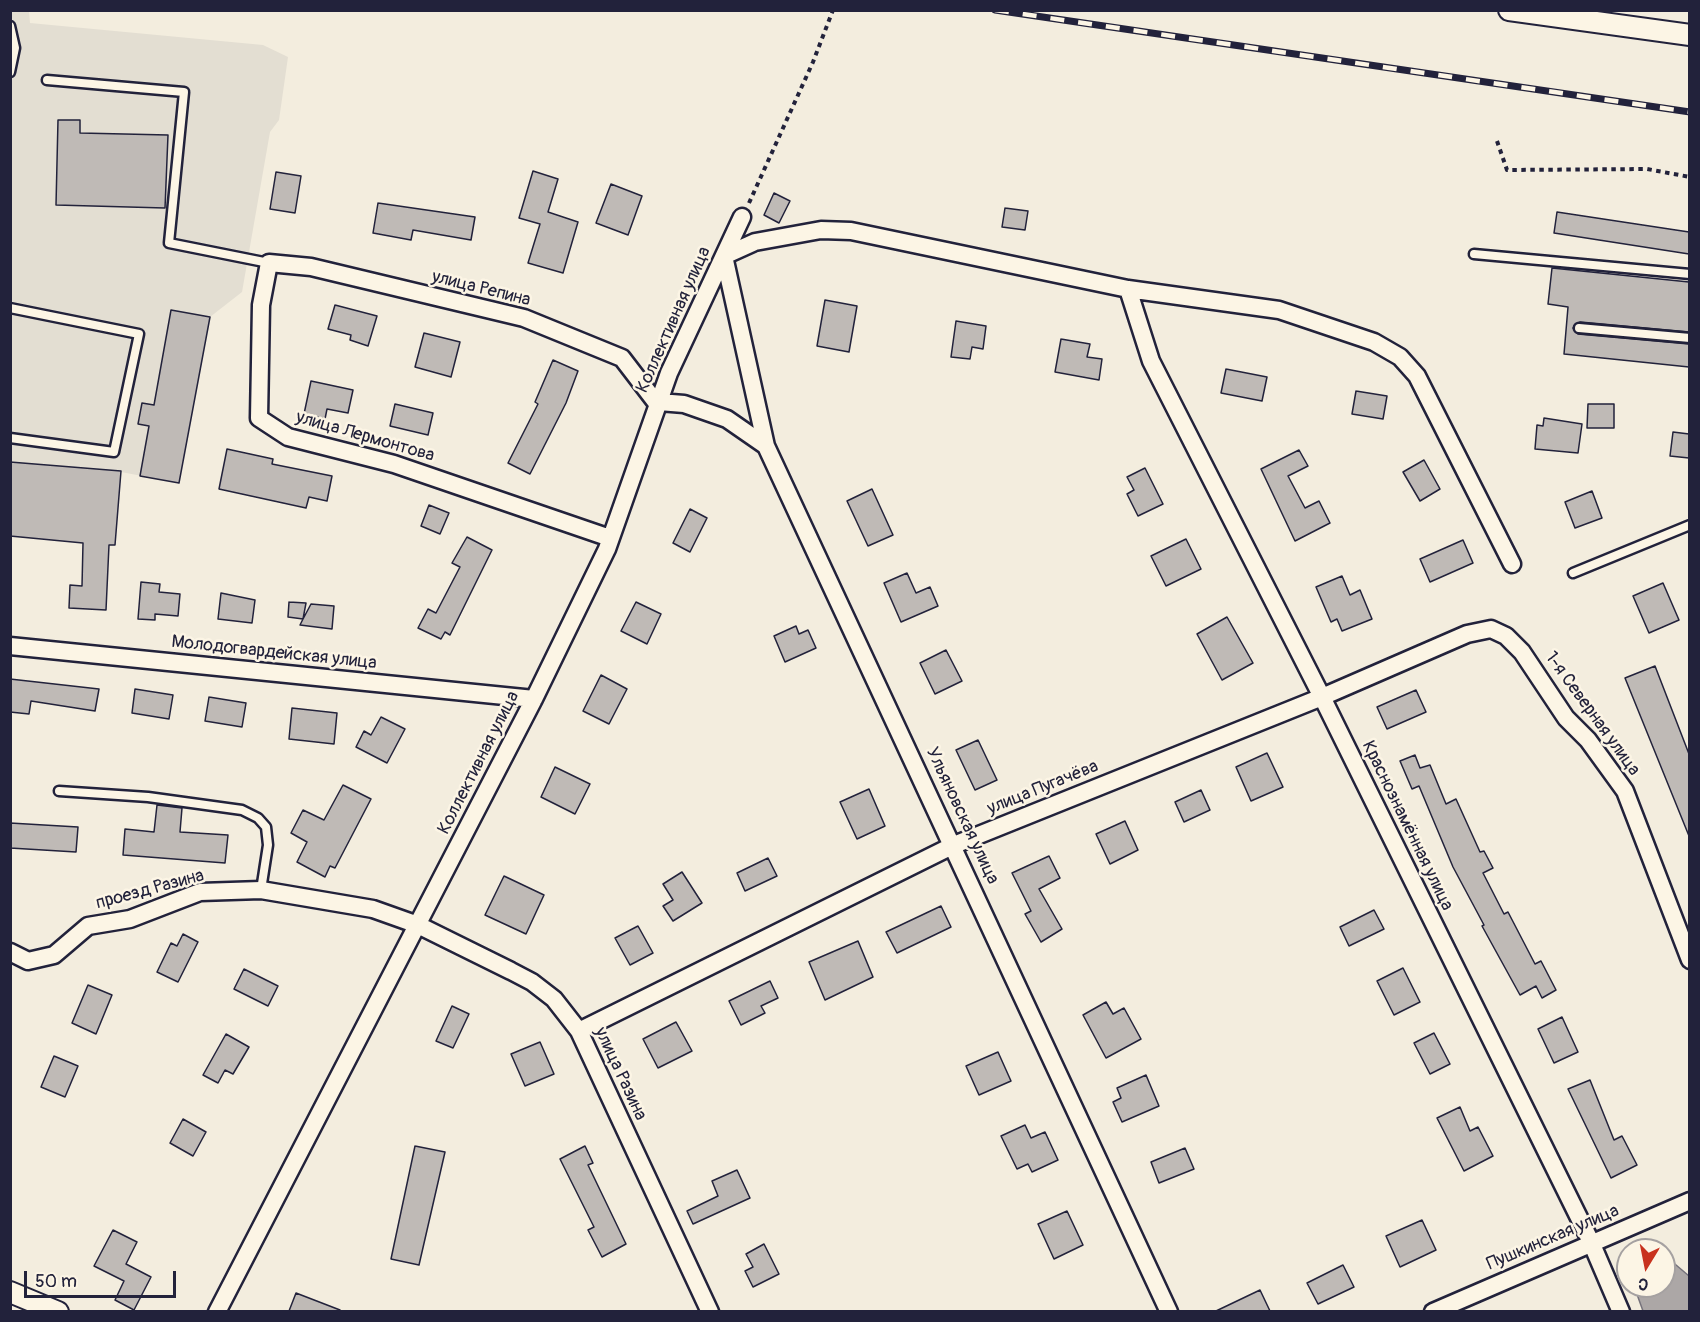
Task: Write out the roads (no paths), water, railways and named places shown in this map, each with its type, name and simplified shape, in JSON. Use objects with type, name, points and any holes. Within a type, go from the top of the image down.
[{"type":"street","points":[[1509,10],[1559,14],[1689,35]]},
{"type":"street","name":"Коллективная улица","points":[[216,1311],[534,699],[610,538],[669,373],[742,217]]},
{"type":"street","points":[[765,446],[724,256],[755,242],[821,230],[851,231],[1128,289],[1279,310],[1374,342],[1400,357],[1417,376],[1512,564]]},
{"type":"street","name":"улица Репина","points":[[268,263],[310,267],[524,318],[622,358],[658,403]]},
{"type":"street","name":"улица Лермонтова","points":[[268,263],[261,305],[259,418],[288,437],[394,464],[610,538]]},
{"type":"street","name":"Краснознамённая улица","points":[[1128,289],[1151,361],[1322,697],[1591,1242],[1621,1311]]},
{"type":"street","name":"Ульяновская улица","points":[[658,403],[684,404],[727,419],[765,446],[954,845],[1169,1311]]},
{"type":"street","name":"1-я Северная улица","points":[[1467,634],[1491,629],[1506,636],[1514,644],[1566,718],[1588,740],[1625,792],[1689,960]]},
{"type":"street","name":"улица Пугачёва","points":[[579,1031],[954,845],[1322,697],[1467,634]]},
{"type":"street","name":"Молодогвардейская улица","points":[[10,646],[534,699]]},
{"type":"street","name":"проезд Разина","points":[[10,952],[28,961],[54,955],[88,927],[130,919],[200,892],[261,890],[373,909],[418,925]]},
{"type":"street","name":"улица Разина","points":[[418,925],[532,982],[554,999],[579,1031],[710,1311]]},
{"type":"street","name":"Пушкинская улица","points":[[1433,1311],[1689,1201]]},
{"type":"street","points":[[10,1293],[58,1311]]},
{"type":"lane","points":[[10,26],[15,48],[10,72]]},
{"type":"lane","points":[[46,80],[184,92],[169,243],[268,263]]},
{"type":"lane","points":[[1474,255],[1689,274]]},
{"type":"lane","points":[[10,308],[139,334],[114,452],[10,438]]},
{"type":"lane","points":[[1579,328],[1689,338]]},
{"type":"lane","points":[[1573,573],[1689,525]]},
{"type":"lane","points":[[59,791],[148,797],[242,810],[258,818],[267,827],[268,845],[261,890]]},
{"type":"railway","points":[[995,10],[1690,112]]}]
